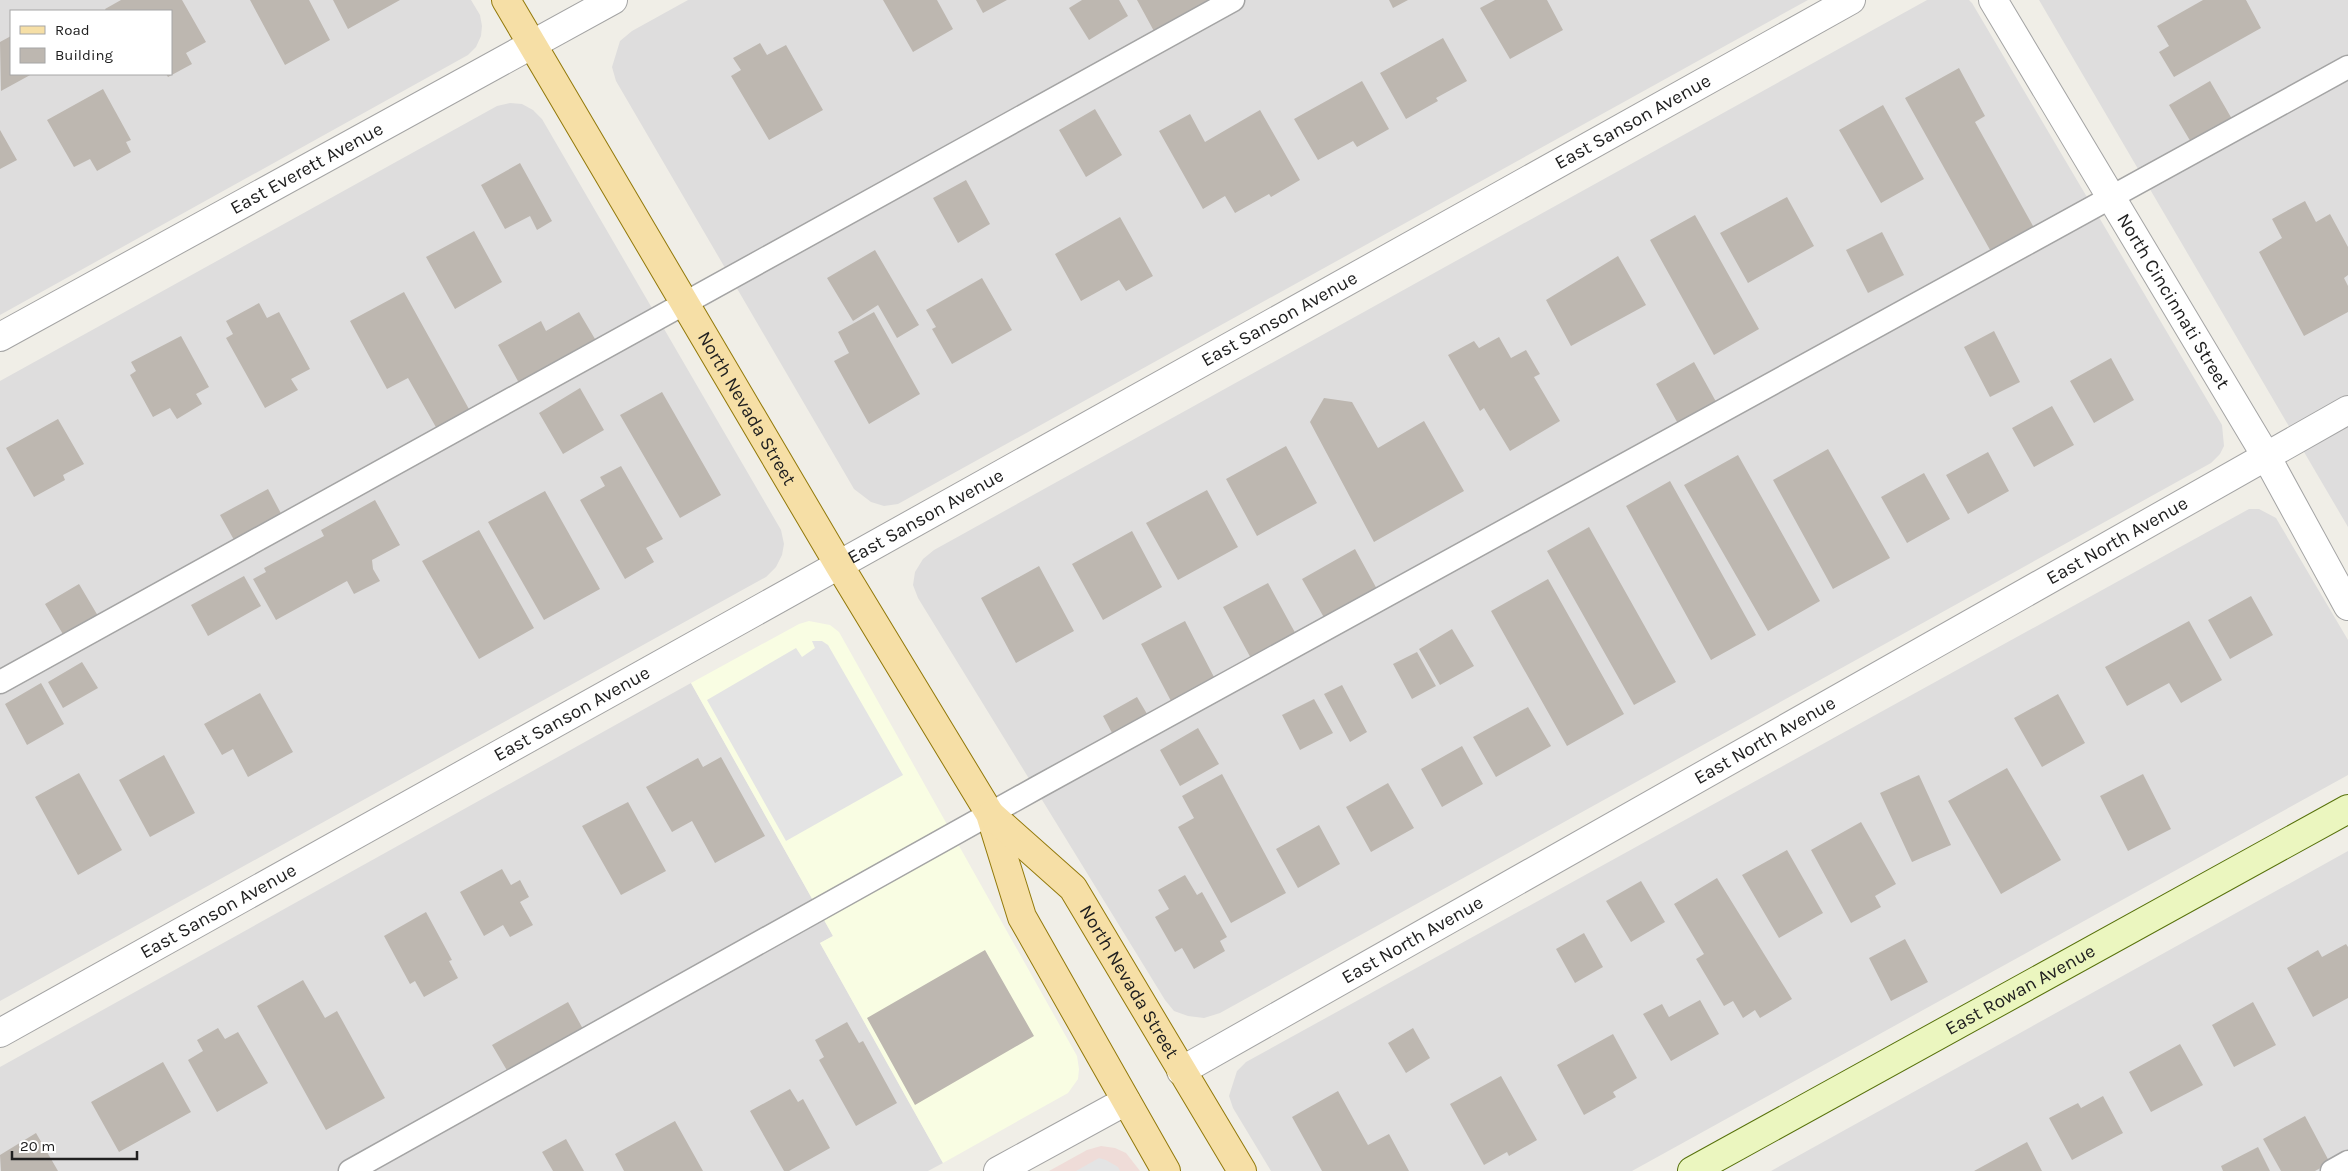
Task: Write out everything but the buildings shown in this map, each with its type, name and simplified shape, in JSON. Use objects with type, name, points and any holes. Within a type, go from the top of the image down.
[{"type":"main road","name":"North Nevada Street","points":[[506,0],[839,565],[990,814],[1022,917],[1166,1171]]},
{"type":"main road","name":"North Nevada Street","points":[[990,814],[1073,888],[1242,1171]]},
{"type":"street","name":"East Everett Avenue","points":[[0,337],[613,0]]},
{"type":"street","name":"East Sanson Avenue","points":[[0,1033],[1851,0]]},
{"type":"street","name":"North Cincinnati Street","points":[[1992,0],[2266,456],[2348,606]]},
{"type":"street","name":"East North Avenue","points":[[1181,1071],[2348,410]]},
{"type":"street","name":"East Rowan Avenue","points":[[1692,1171],[2348,809]]},
{"type":"street","points":[[998,1171],[1126,1101]]},
{"type":"lane","points":[[0,682],[1234,0]]},
{"type":"lane","points":[[350,1171],[990,814],[2348,67]]},
{"type":"lane","points":[[2332,1171],[2348,1162]]},
{"type":"shaded area","points":[[0,0],[471,0],[480,15],[482,26],[481,36],[476,47],[468,55],[0,315]]},
{"type":"shaded area","points":[[688,0],[1808,0],[898,504],[884,506],[871,502],[854,489],[616,81],[612,67],[620,41],[632,31]]},
{"type":"shaded area","points":[[1927,0],[1969,0],[1972,3],[2222,425],[2224,446],[2220,454],[2211,463],[1220,1013],[1204,1018],[1188,1016],[1174,1011],[1165,1000],[918,598],[913,585],[915,572],[923,559],[934,550]]},
{"type":"shaded area","points":[[2039,0],[2348,0],[2348,527]]},
{"type":"shaded area","points":[[510,103],[522,104],[533,110],[542,119],[781,530],[784,544],[782,555],[776,567],[766,577],[0,1001],[0,381],[497,106]]},
{"type":"shaded area","points":[[2249,509],[2259,509],[2276,518],[2348,640],[2348,775],[1632,1171],[1271,1171],[1233,1108],[1229,1096],[1237,1071],[1246,1062]]},
{"type":"shaded area","points":[[809,621],[830,625],[839,632],[1077,1056],[1078,1079],[1068,1093],[943,1163],[820,943],[833,936],[691,683],[799,624]]},
{"type":"shaded area","points":[[812,641],[822,641],[828,645],[903,775],[786,841],[707,700],[796,648],[802,657],[815,648]]},
{"type":"shaded area","points":[[691,683],[833,936],[820,943],[943,1163],[928,1171],[0,1171],[0,1067]]},
{"type":"shaded area","points":[[2348,851],[2348,1171],[1771,1171]]},
{"type":"shaded area","points":[[1101,1146],[1115,1148],[1126,1153],[1140,1171],[1049,1171],[1087,1150]]},
{"type":"shaded area","points":[[1099,1158],[1118,1167],[1120,1171],[1076,1171]]}]
